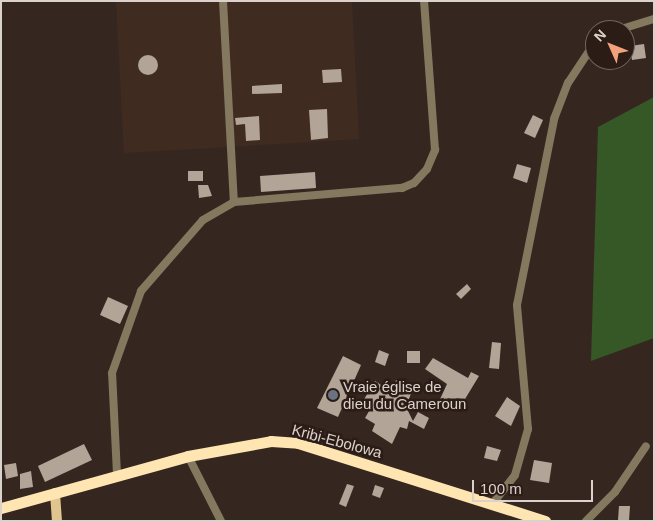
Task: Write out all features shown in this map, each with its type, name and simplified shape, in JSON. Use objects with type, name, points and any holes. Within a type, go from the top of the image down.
[{"type":"highway","name":"Kribi-Ebolowa","points":[[1,508],[117,474],[188,456],[252,442],[298,443],[494,502],[545,521]]},
{"type":"main road","points":[[55,493],[57,521]]},
{"type":"street","points":[[223,1],[234,202]]},
{"type":"street","points":[[117,474],[112,373],[141,291],[203,220],[234,202],[414,183],[435,150],[424,1]]},
{"type":"street","points":[[635,25],[654,19]]},
{"type":"street","points":[[494,502],[518,468],[528,429],[517,305],[554,119],[568,83],[585,57]]},
{"type":"street","points":[[586,521],[615,492],[646,446]]},
{"type":"street","points":[[188,456],[221,521]]},
{"type":"shaded area","points":[[116,1],[352,1],[359,139],[124,153]]},
{"type":"green space","points":[[654,97],[654,338],[591,361],[598,127]]},
{"type":"building","points":[[644,44],[646,58],[635,60],[635,45]]},
{"type":"building","points":[[148,55],[155,58],[158,65],[155,72],[148,75],[141,72],[138,65],[141,58]]},
{"type":"building","points":[[341,69],[342,82],[323,83],[322,70]]},
{"type":"building","points":[[282,84],[282,93],[252,94],[252,86]]},
{"type":"building","points":[[327,109],[328,138],[311,140],[309,110]]},
{"type":"building","points":[[533,115],[543,120],[535,138],[524,133]]},
{"type":"building","points":[[259,116],[260,140],[246,141],[245,124],[236,125],[235,118]]},
{"type":"building","points":[[517,164],[531,168],[527,183],[513,178]]},
{"type":"building","points":[[188,171],[203,171],[203,181],[188,181]]},
{"type":"building","points":[[315,172],[316,188],[261,192],[260,176]]},
{"type":"building","points":[[198,185],[208,185],[212,196],[199,198]]},
{"type":"building","points":[[467,284],[471,289],[461,299],[456,294]]},
{"type":"building","points":[[108,297],[128,306],[120,324],[100,315]]},
{"type":"building","points":[[492,342],[501,343],[499,369],[489,368]]},
{"type":"building","points":[[379,350],[389,354],[385,366],[375,362]]},
{"type":"building","points":[[407,351],[420,351],[420,363],[407,363]]},
{"type":"building","points":[[343,356],[361,365],[338,417],[317,408]]},
{"type":"building","points":[[433,358],[468,378],[471,372],[479,376],[462,404],[448,398],[435,410],[447,384],[425,369]]},
{"type":"building","points":[[396,380],[413,388],[406,407],[413,421],[418,412],[429,418],[424,429],[409,421],[407,429],[400,427],[392,444],[372,431],[375,424],[365,418],[372,406],[363,401],[375,381],[392,392]]},
{"type":"building","points":[[507,397],[520,406],[511,426],[495,416]]},
{"type":"building","points":[[84,444],[92,460],[45,482],[38,466]]},
{"type":"building","points":[[487,446],[501,450],[497,461],[484,458]]},
{"type":"building","points":[[534,460],[552,463],[549,483],[530,480]]},
{"type":"building","points":[[16,463],[18,476],[6,479],[4,465]]},
{"type":"building","points":[[31,471],[33,487],[20,489],[20,474]]},
{"type":"building","points":[[347,484],[354,486],[346,507],[339,504]]},
{"type":"building","points":[[375,485],[384,488],[380,498],[372,495]]},
{"type":"building","points":[[619,506],[630,506],[629,521],[618,520]]},
{"type":"place","name":"Vraie église de dieu du Cameroun","points":[[333,395]]}]
